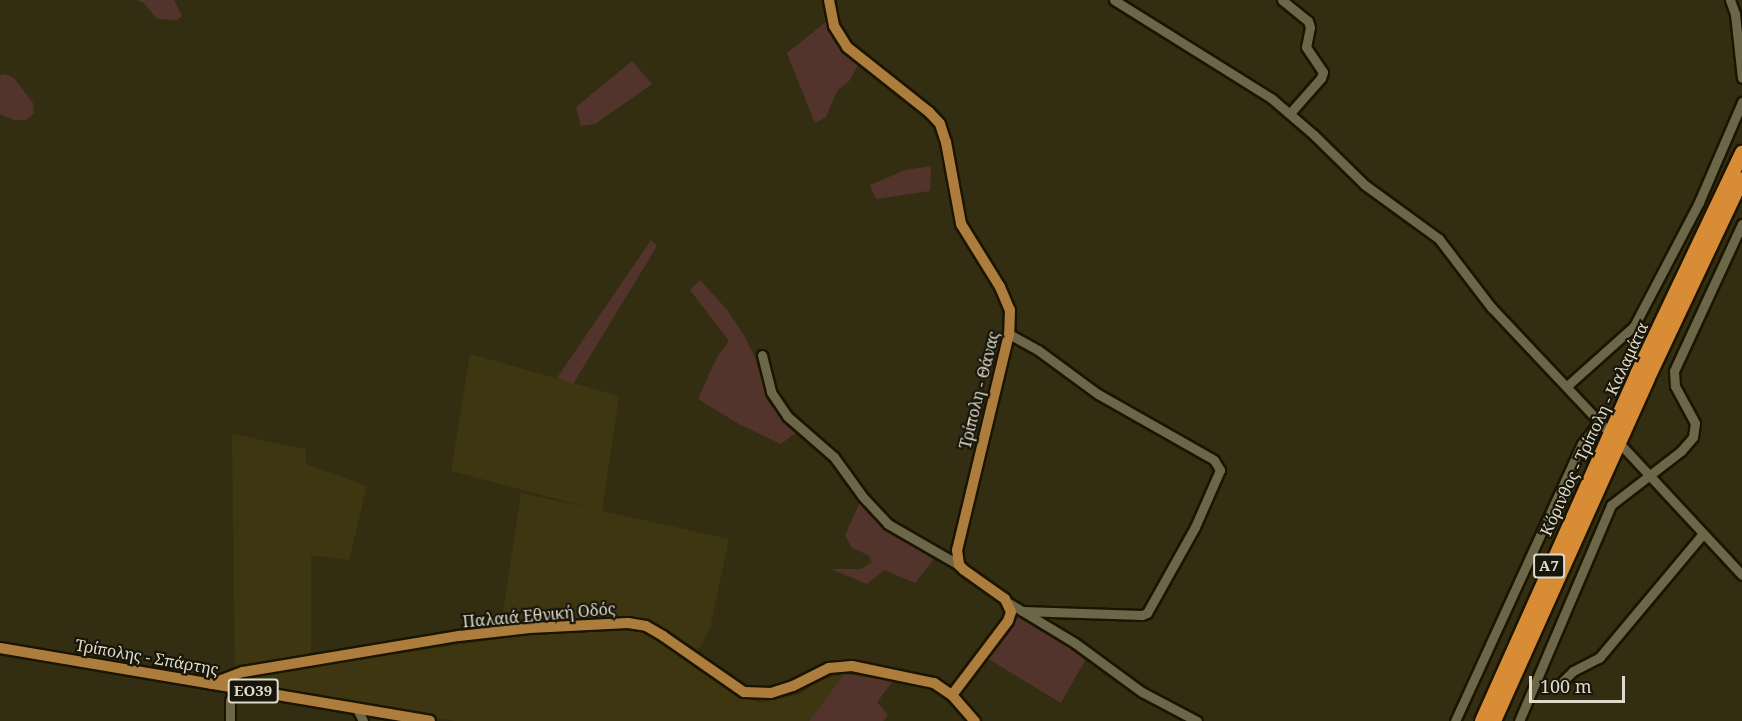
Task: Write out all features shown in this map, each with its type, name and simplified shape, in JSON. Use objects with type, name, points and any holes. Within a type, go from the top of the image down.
[{"type":"highway","name":"Κόρινθος - Τρίπολη - Καλαμάτα","points":[[1482,721],[1637,374],[1742,153]]},
{"type":"highway","name":"Κόρινθος - Τρίπολη - Καλαμάτα","points":[[1494,721],[1647,380],[1742,179]]},
{"type":"main road","name":"Τρίπολη - Θάνας","points":[[829,0],[834,26],[847,47],[929,112],[940,124],[946,142],[961,224],[1010,310],[1009,334],[962,525],[957,550],[959,565]]},
{"type":"main road","points":[[952,695],[1008,621],[1011,612],[1009,603],[959,565]]},
{"type":"main road","name":"Παλαιά Εθνική Οδός","points":[[212,684],[243,672],[459,636],[530,628],[628,622],[656,632],[731,685],[754,694],[783,690],[818,672],[844,665],[926,680],[952,695],[975,721]]},
{"type":"main road","name":"Τρίπολης - Σπάρτης","points":[[0,648],[430,721]]},
{"type":"street","points":[[1114,0],[1264,93],[1290,113],[1365,185],[1439,238],[1491,307],[1603,425],[1582,444],[1455,721]]},
{"type":"street","points":[[1282,0],[1309,22],[1306,47],[1323,72],[1321,78],[1290,113]]},
{"type":"street","points":[[1730,0],[1735,14],[1742,78]]},
{"type":"street","points":[[1567,386],[1634,326],[1699,202],[1741,108]]},
{"type":"street","points":[[1519,721],[1607,512],[1620,496],[1681,451],[1693,437],[1695,423],[1675,386],[1674,371],[1742,224]]},
{"type":"street","points":[[1009,334],[1038,350],[1098,394],[1214,460],[1220,470],[1195,527],[1147,613],[1022,611]]},
{"type":"street","points":[[762,355],[771,392],[787,416],[834,457],[863,497],[888,524],[959,565]]},
{"type":"street","points":[[1624,448],[1702,535],[1742,575]]},
{"type":"street","points":[[1563,681],[1573,670],[1599,658],[1702,535]]},
{"type":"street","points":[[1009,603],[1088,653],[1142,692],[1197,721]]},
{"type":"street","points":[[230,721],[230,701],[235,688]]},
{"type":"street","points":[[357,709],[363,721]]},
{"type":"shaded area","points":[[136,0],[174,0],[182,16],[177,20],[157,19],[144,3]]},
{"type":"shaded area","points":[[826,22],[834,41],[859,63],[850,80],[837,91],[826,117],[815,123],[787,53]]},
{"type":"shaded area","points":[[632,61],[652,84],[595,124],[581,126],[576,107]]},
{"type":"shaded area","points":[[5,74],[14,78],[33,103],[34,113],[26,120],[14,120],[0,114],[0,75]]},
{"type":"shaded area","points":[[931,166],[930,191],[876,199],[870,185],[905,170]]},
{"type":"shaded area","points":[[651,240],[657,246],[573,384],[557,378]]},
{"type":"shaded area","points":[[700,280],[728,311],[745,337],[755,358],[768,401],[780,417],[798,431],[781,444],[739,424],[698,399],[716,359],[729,341],[690,290]]},
{"type":"shaded area","points":[[470,354],[619,396],[602,511],[729,539],[710,628],[696,654],[725,687],[760,703],[800,694],[820,680],[844,674],[809,721],[455,721],[235,684],[232,434],[306,449],[306,464],[367,486],[349,560],[311,555],[311,666],[499,639],[521,493],[599,510],[451,471]]},
{"type":"shaded area","points":[[861,500],[936,556],[915,583],[884,570],[867,584],[831,569],[861,569],[872,562],[868,555],[852,548],[845,535]]},
{"type":"shaded area","points":[[1017,613],[1087,657],[1061,703],[985,657]]},
{"type":"shaded area","points":[[844,674],[893,681],[877,702],[888,715],[883,721],[809,721]]}]
